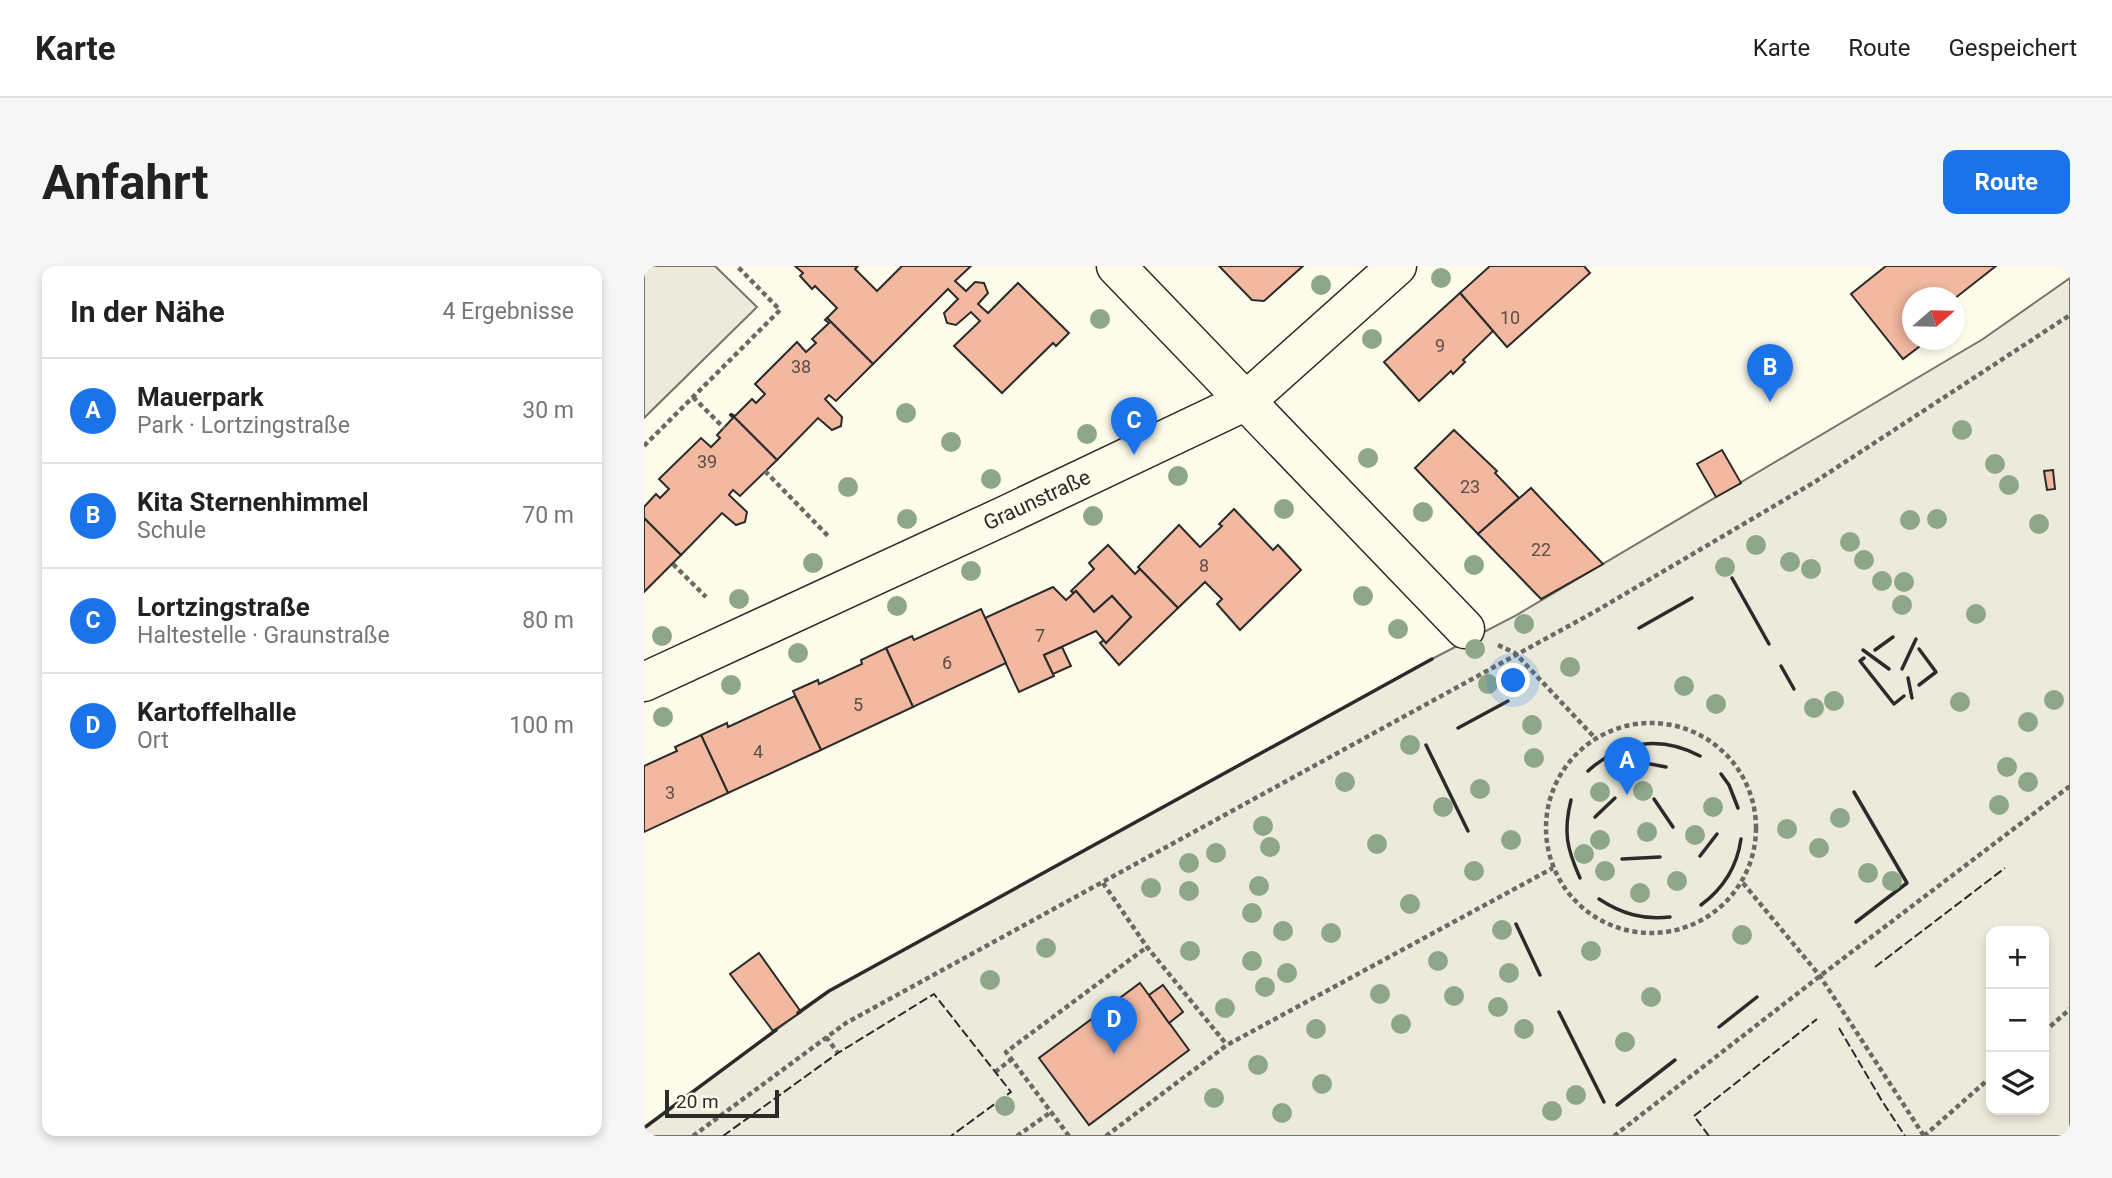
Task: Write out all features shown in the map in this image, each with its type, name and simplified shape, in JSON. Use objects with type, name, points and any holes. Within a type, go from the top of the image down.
[{"type":"street","points":[[1116,266],[1465,629]]},
{"type":"street","name":"Graunstraße","points":[[644,682],[1247,401],[1397,266]]},
{"type":"path","points":[[644,446],[780,310],[737,266]]},
{"type":"path","points":[[693,1136],[846,1023],[1515,653],[1596,611],[1812,483],[2070,315]]},
{"type":"path","points":[[694,397],[723,428]]},
{"type":"path","points":[[765,471],[828,536]]},
{"type":"path","points":[[673,564],[706,597]]},
{"type":"path","points":[[1465,629],[1515,653],[1595,738]]},
{"type":"path","points":[[1636,724],[1679,726],[1699,734],[1717,746],[1733,761],[1745,779],[1753,799],[1757,821],[1752,863],[1743,883],[1706,918],[1682,929],[1657,933],[1631,932],[1606,924],[1584,910],[1567,892],[1553,868],[1546,844],[1546,820],[1551,796],[1561,773],[1595,738],[1636,724]]},
{"type":"path","points":[[1614,1136],[1820,975],[2070,786]]},
{"type":"path","points":[[1106,1136],[1227,1045],[1553,868]]},
{"type":"path","points":[[1103,883],[1147,947],[1227,1045]]},
{"type":"path","points":[[1743,883],[1820,975],[1924,1136],[1986,1081]]},
{"type":"path","points":[[1069,1136],[1006,1052],[1147,947]]},
{"type":"path","points":[[2049,1028],[2070,1009]]},
{"type":"path","points":[[826,1037],[838,1053]]},
{"type":"path","points":[[995,1072],[1012,1059]]},
{"type":"path","points":[[1017,1136],[1051,1112]]},
{"type":"shaded area","points":[[644,266],[715,266],[757,307],[644,418]]},
{"type":"shaded area","points":[[2070,278],[2070,1136],[644,1136],[644,1128],[829,991],[1515,616],[1965,350]]},
{"type":"building","points":[[795,266],[858,266],[855,269],[877,291],[902,266],[971,266],[955,281],[966,291],[975,282],[984,283],[988,293],[978,304],[988,313],[1018,283],[1069,333],[1056,346],[1053,343],[1002,393],[954,346],[980,321],[971,312],[956,325],[947,323],[944,313],[958,299],[948,289],[873,364],[827,318],[837,308],[815,286],[812,289],[800,276],[803,273]]},
{"type":"building","points":[[1219,266],[1303,266],[1264,301],[1252,300]]},
{"type":"building","points":[[1490,266],[1584,266],[1590,273],[1507,347],[1460,293]]},
{"type":"building","points":[[1886,266],[1996,266],[1965,290],[1965,287],[1902,287],[1902,350],[1915,350],[1903,359],[1851,294]]},
{"type":"building","points":[[1460,293],[1493,331],[1463,360],[1465,362],[1453,374],[1451,371],[1419,401],[1384,362]]},
{"type":"building","points":[[827,318],[873,364],[836,401],[829,395],[825,399],[842,417],[841,426],[832,430],[818,418],[777,460],[731,414],[735,416],[752,399],[756,403],[765,394],[755,384],[797,342],[806,352],[816,343],[812,339],[829,323],[825,320]]},
{"type":"building","points":[[731,414],[777,460],[740,496],[733,490],[729,495],[747,512],[745,522],[736,525],[722,513],[681,555],[644,518],[644,507],[656,494],[660,498],[669,489],[659,479],[701,438],[711,447],[720,438],[717,435],[733,418]]},
{"type":"building","points":[[1454,430],[1497,471],[1495,473],[1519,498],[1478,534],[1415,468]]},
{"type":"building","points":[[1722,450],[1741,483],[1716,497],[1697,464]]},
{"type":"building","points":[[2053,470],[2055,489],[2047,490],[2044,471]]},
{"type":"building","points":[[1531,488],[1603,564],[1541,599],[1478,534]]},
{"type":"building","points":[[1234,509],[1273,550],[1278,545],[1301,570],[1240,630],[1217,604],[1222,599],[1205,582],[1178,608],[1138,567],[1179,525],[1200,547],[1222,526],[1219,524]]},
{"type":"building","points":[[644,518],[681,555],[644,592]]},
{"type":"building","points":[[1108,545],[1135,574],[1140,569],[1178,608],[1119,665],[1100,643],[1104,640],[1106,643],[1131,617],[1112,596],[1094,612],[1076,591],[1071,591],[1094,569],[1089,563]]},
{"type":"building","points":[[1053,587],[1066,600],[1076,591],[1094,612],[1112,596],[1131,617],[1106,643],[1096,631],[1044,655],[1054,676],[1019,692],[985,618]]},
{"type":"building","points":[[981,609],[1006,663],[913,707],[886,648],[912,636],[914,640]]},
{"type":"building","points":[[1062,647],[1071,666],[1053,674],[1044,655]]},
{"type":"building","points":[[886,648],[913,707],[821,750],[793,691],[818,680],[819,684],[862,664],[861,660]]},
{"type":"building","points":[[795,696],[821,750],[728,793],[701,735],[727,723],[728,727]]},
{"type":"building","points":[[701,735],[728,793],[644,832],[644,766],[677,751],[675,747]]},
{"type":"building","points":[[759,953],[801,1012],[773,1031],[730,974]]},
{"type":"building","points":[[1140,983],[1189,1050],[1089,1125],[1039,1058]]},
{"type":"building","points":[[1163,985],[1183,1012],[1169,1023],[1149,995]]},
{"type":"fence","points":[[1875,967],[2005,868]]},
{"type":"fence","points":[[723,1136],[838,1053],[934,994],[1011,1092],[951,1136]]},
{"type":"fence","points":[[1709,1136],[1694,1116],[1817,1019]]},
{"type":"fence","points":[[1839,1028],[1905,1136]]},
{"type":"wall","points":[[1732,578],[1769,644]]},
{"type":"wall","points":[[1639,628],[1692,598]]},
{"type":"wall","points":[[1875,650],[1893,637]]},
{"type":"wall","points":[[1902,669],[1916,639]]},
{"type":"wall","points":[[1919,649],[1936,672],[1919,685]]},
{"type":"wall","points":[[1863,650],[1889,669]]},
{"type":"wall","points":[[1864,658],[1860,661],[1894,704],[1904,696]]},
{"type":"wall","points":[[798,1013],[829,991],[1432,659]]},
{"type":"wall","points":[[1781,666],[1794,689]]},
{"type":"wall","points":[[1908,678],[1912,698]]},
{"type":"wall","points":[[1458,728],[1508,701]]},
{"type":"wall","points":[[1588,771],[1614,753],[1641,744],[1670,745],[1700,756]]},
{"type":"wall","points":[[1426,745],[1468,831]]},
{"type":"wall","points":[[1640,762],[1666,767]]},
{"type":"wall","points":[[1721,774],[1729,785],[1738,808]]},
{"type":"wall","points":[[1854,792],[1907,883],[1856,922]]},
{"type":"wall","points":[[1595,817],[1615,798]]},
{"type":"wall","points":[[1654,799],[1673,827]]},
{"type":"wall","points":[[1571,800],[1567,822],[1568,840],[1580,878]]},
{"type":"wall","points":[[1700,856],[1717,834]]},
{"type":"wall","points":[[1701,905],[1728,876],[1741,839]]},
{"type":"wall","points":[[1622,859],[1660,857]]},
{"type":"wall","points":[[1599,899],[1633,915],[1670,917]]},
{"type":"wall","points":[[1516,924],[1540,975]]},
{"type":"wall","points":[[1719,1027],[1757,997]]},
{"type":"wall","points":[[1559,1012],[1604,1102]]},
{"type":"wall","points":[[644,1128],[776,1030]]},
{"type":"wall","points":[[1617,1105],[1675,1060]]},
{"type":"place","name":"Kita Sternenhimmel","points":[[1770,402]]},
{"type":"place","name":"Lortzingstraße","points":[[1134,455]]},
{"type":"place","name":"Mauerpark","points":[[1627,795]]},
{"type":"place","name":"Kartoffelhalle","points":[[1114,1054]]}]
